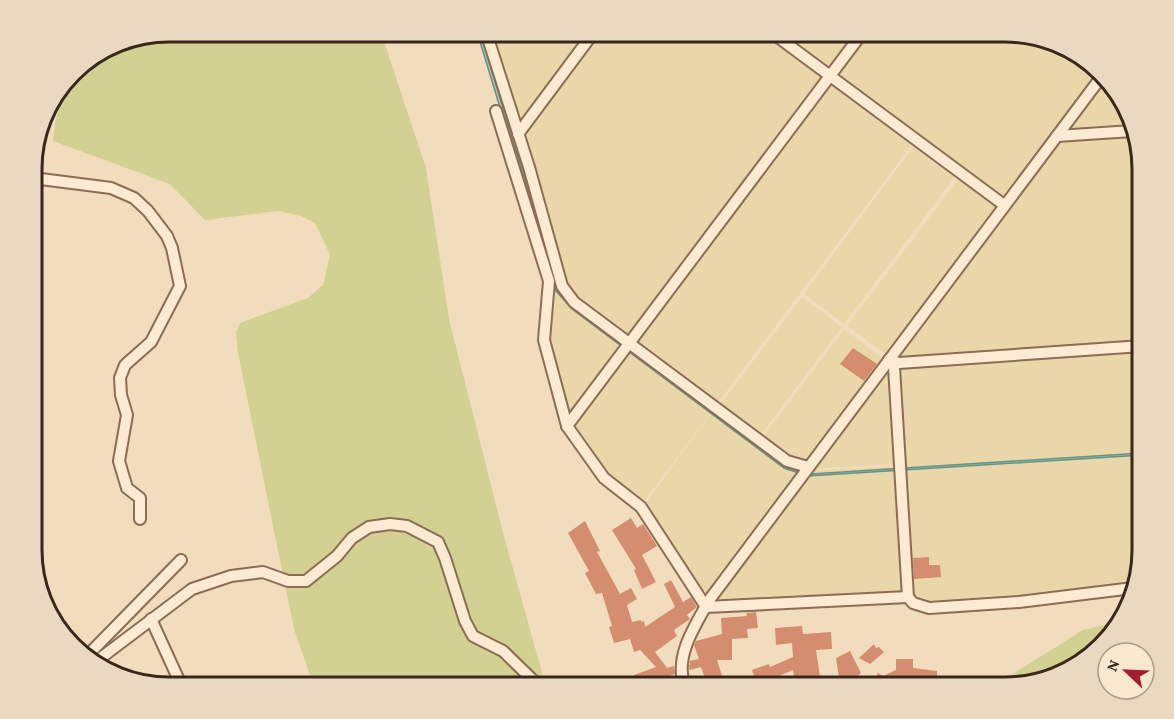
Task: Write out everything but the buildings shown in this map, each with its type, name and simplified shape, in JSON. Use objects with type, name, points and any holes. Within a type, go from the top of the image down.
[{"type":"street","points":[[489,42],[562,286],[574,302],[787,461],[808,467]]},
{"type":"street","points":[[518,134],[587,42]]},
{"type":"street","points":[[784,42],[1005,205]]},
{"type":"street","points":[[567,426],[856,42]]},
{"type":"street","points":[[682,677],[683,652],[706,607],[808,467],[1098,82]]},
{"type":"street","points":[[496,111],[549,281],[544,340],[567,426],[604,478],[641,507],[706,607]]},
{"type":"street","points":[[1057,136],[1126,131]]},
{"type":"street","points":[[42,179],[111,188],[134,198],[148,211],[167,236],[172,248],[180,286],[158,332],[151,342],[124,366],[120,378],[121,395],[127,415],[119,461],[127,488],[140,498],[141,519]]},
{"type":"street","points":[[889,360],[899,363],[1132,347]]},
{"type":"street","points":[[889,360],[894,367],[908,597],[913,603],[929,608],[1019,602],[1126,589]]},
{"type":"street","points":[[101,657],[192,589],[231,576],[263,572],[288,581],[306,581],[337,556],[352,538],[369,527],[390,524],[407,526],[438,542],[465,621],[473,636],[503,651],[530,677]]},
{"type":"street","points":[[92,651],[181,560]]},
{"type":"street","points":[[706,607],[908,597]]},
{"type":"street","points":[[151,619],[177,677]]},
{"type":"shaded area","points":[[169,42],[384,42],[426,168],[449,319],[502,529],[543,677],[311,677],[294,629],[238,353],[236,332],[240,323],[308,298],[323,285],[330,255],[315,223],[301,216],[278,211],[205,220],[170,184],[53,141],[55,123],[63,98],[85,74],[105,59],[136,46]]},
{"type":"shaded area","points":[[480,42],[483,42],[560,294],[566,302],[786,467],[811,474],[1132,454],[1132,456],[808,476],[784,468],[572,309],[556,291]]},
{"type":"shaded area","points":[[493,42],[585,42],[521,127]]},
{"type":"shaded area","points":[[588,42],[782,42],[825,74],[630,339],[575,298],[567,286],[522,130]]},
{"type":"shaded area","points":[[787,42],[853,42],[830,73]]},
{"type":"shaded area","points":[[856,42],[1005,42],[1038,46],[1054,52],[1082,68],[1096,80],[1005,200],[834,72]]},
{"type":"shaded area","points":[[830,79],[914,142],[717,404],[633,341]]},
{"type":"shaded area","points":[[1099,84],[1111,98],[1126,130],[1063,134]]},
{"type":"shaded area","points":[[1127,133],[1132,161],[1132,346],[898,361],[897,352],[1058,138]]},
{"type":"shaded area","points":[[916,143],[956,175],[844,324],[804,294]]},
{"type":"shaded area","points":[[960,177],[1000,207],[888,356],[847,326]]},
{"type":"shaded area","points":[[551,285],[558,286],[626,345],[571,419],[547,341]]},
{"type":"shaded area","points":[[802,297],[842,327],[760,436],[719,406]]},
{"type":"shaded area","points":[[844,329],[884,359],[808,464],[794,460],[762,438]]},
{"type":"shaded area","points":[[628,347],[713,410],[642,504],[609,479],[572,428]]},
{"type":"shaded area","points":[[1132,349],[1132,558],[1127,585],[933,606],[911,598],[898,365]]},
{"type":"shaded area","points":[[890,365],[898,464],[811,469]]},
{"type":"shaded area","points":[[713,411],[804,469],[706,600],[644,505]]},
{"type":"shaded area","points":[[898,466],[906,595],[713,606],[713,599],[808,471]]},
{"type":"shaded area","points":[[1108,624],[1095,640],[1068,660],[1038,673],[1008,677],[1083,630]]}]
